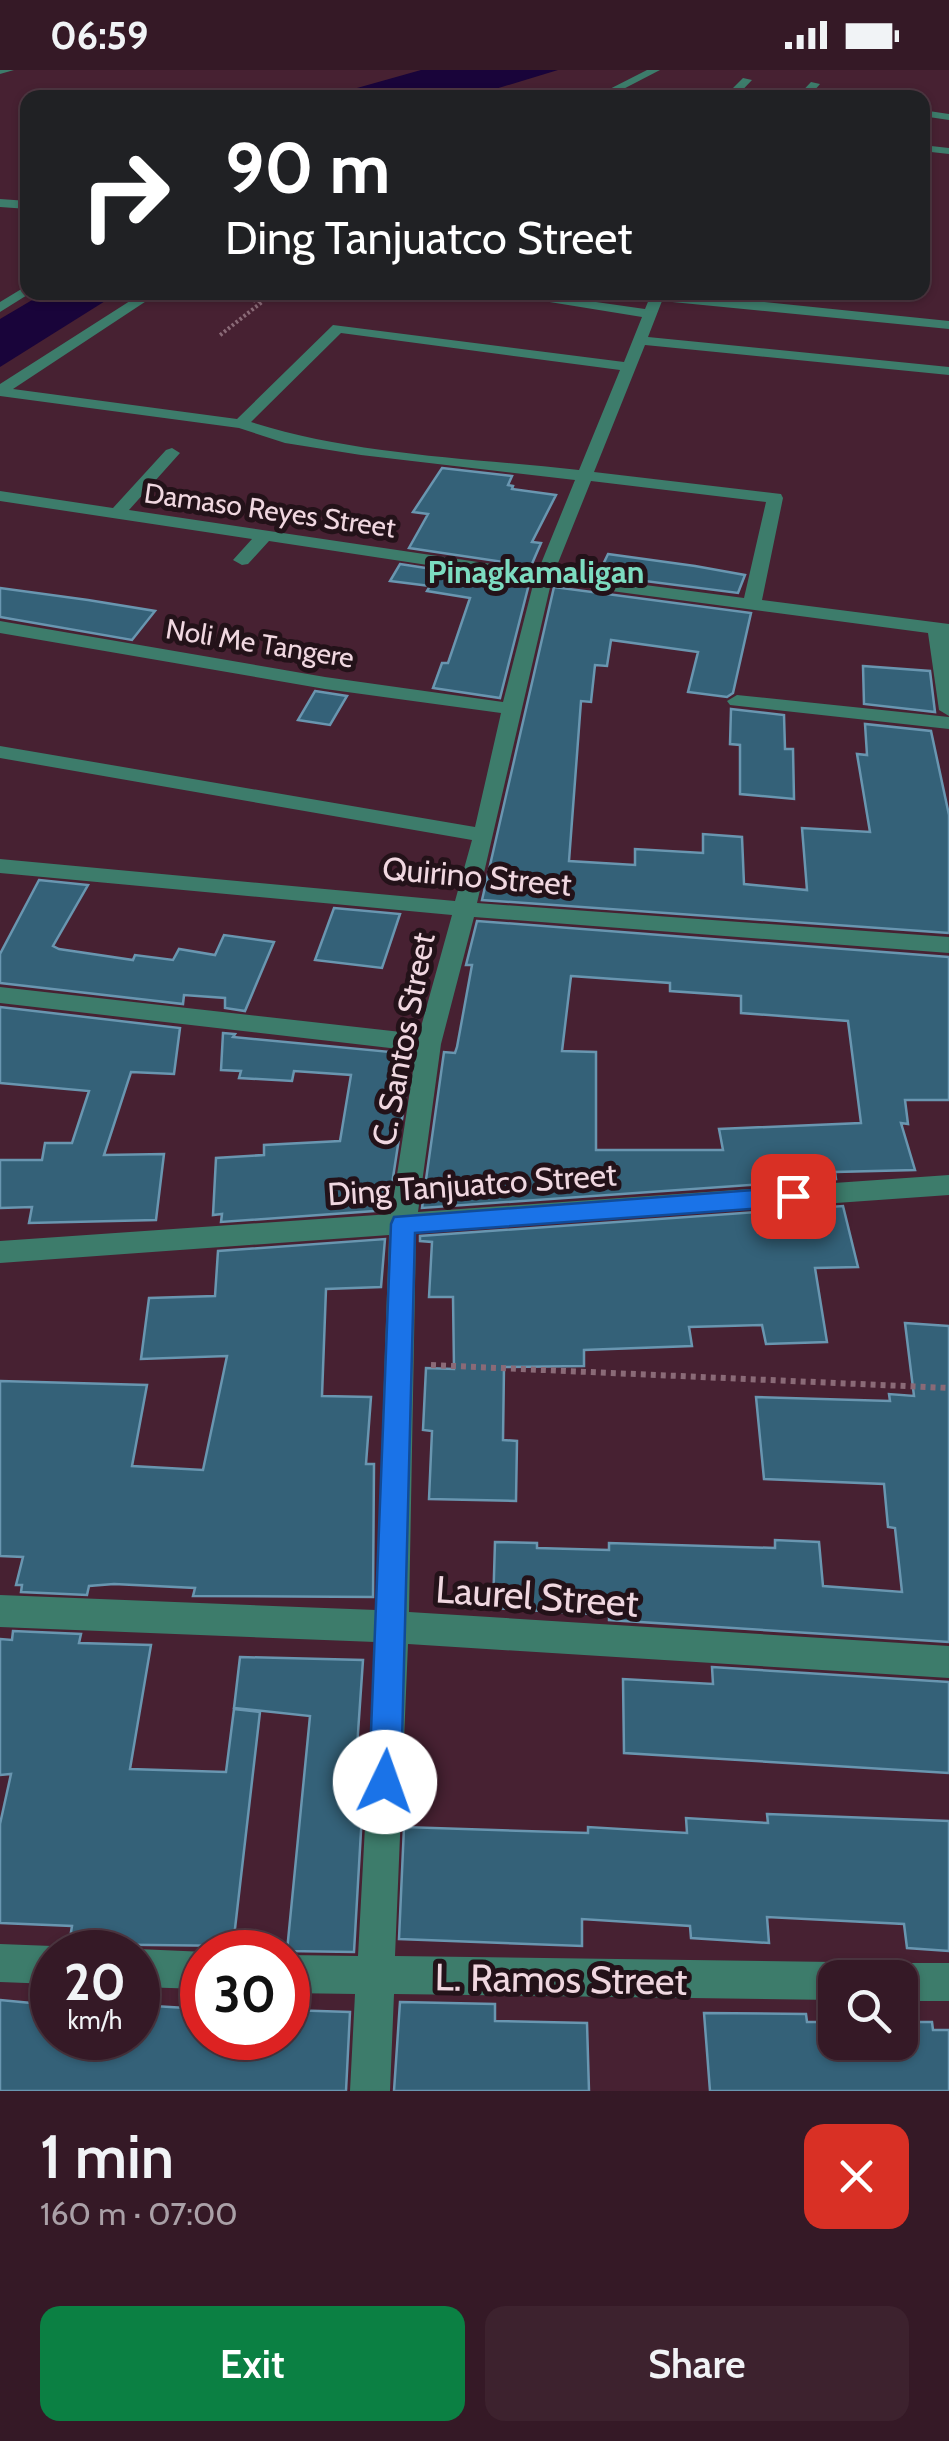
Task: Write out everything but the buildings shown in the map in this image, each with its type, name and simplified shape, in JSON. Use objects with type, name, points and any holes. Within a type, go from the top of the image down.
[{"type":"street","points":[[0,71],[9,70]]},
{"type":"street","points":[[614,90],[655,70]]},
{"type":"street","points":[[736,90],[747,80]]},
{"type":"street","points":[[809,90],[815,84]]},
{"type":"street","points":[[0,392],[142,300]]},
{"type":"street","points":[[551,300],[650,314]]},
{"type":"street","name":"C. Santos Street","points":[[370,2091],[392,1627],[403,1224],[429,1044],[484,834],[544,577],[656,300]]},
{"type":"street","points":[[714,300],[949,325]]},
{"type":"street","points":[[241,424],[338,328],[629,366]]},
{"type":"street","points":[[638,340],[949,372]]},
{"type":"street","points":[[0,392],[241,424],[285,438],[585,478],[776,498],[752,604]]},
{"type":"street","points":[[116,515],[172,453]]},
{"type":"street","name":"Damaso Reyes Street","points":[[0,496],[544,577],[943,629]]},
{"type":"street","points":[[242,560],[262,537]]},
{"type":"street","name":"Noli Me Tangere","points":[[0,627],[326,683],[512,708]]},
{"type":"street","points":[[943,629],[949,710]]},
{"type":"street","points":[[738,701],[949,723]]},
{"type":"street","points":[[0,752],[484,834]]},
{"type":"street","name":"Quirino Street","points":[[0,866],[463,909],[949,944]]},
{"type":"street","points":[[0,995],[429,1044]]},
{"type":"street","name":"Ding Tanjuatco Street","points":[[0,1252],[949,1185]]},
{"type":"street","name":"Laurel Street","points":[[0,1612],[392,1627],[949,1662]]},
{"type":"street","points":[[0,1963],[30,1964]]},
{"type":"street","name":"L. Ramos Street","points":[[310,1975],[818,1981]]},
{"type":"street","points":[[918,1982],[949,1982]]},
{"type":"path","points":[[219,336],[262,302],[253,300]]},
{"type":"path","points":[[400,1363],[747,1382],[949,1388]]},
{"type":"shaded area","points":[[421,70],[558,70],[492,90],[350,90]]},
{"type":"shaded area","points":[[32,300],[107,300],[0,367],[0,319]]},
{"type":"district","name":"Pinagkamaligan","points":[[536,571]]},
{"type":"route","points":[[385,1782],[403,1224],[793,1196]]}]
